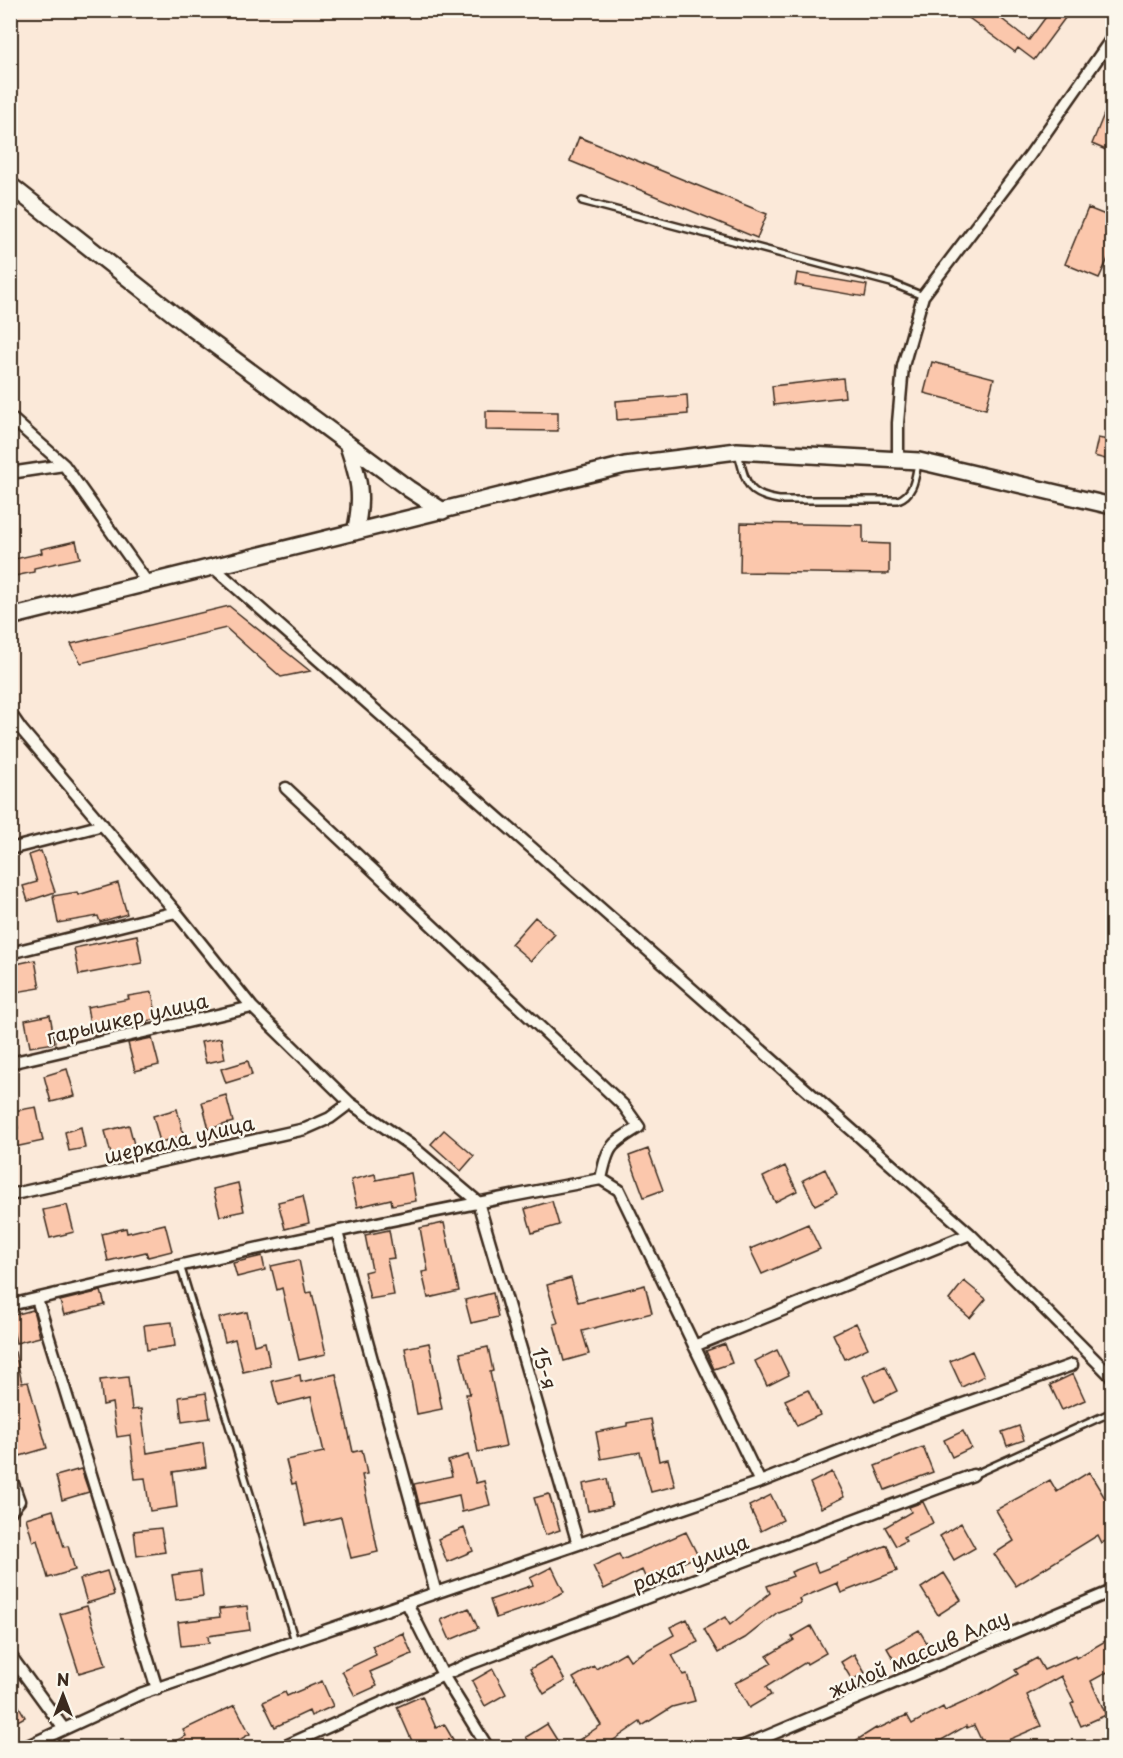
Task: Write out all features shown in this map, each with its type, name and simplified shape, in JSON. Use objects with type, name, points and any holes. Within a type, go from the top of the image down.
[{"type":"main road","points":[[10,185],[185,323],[409,489],[443,511]]},
{"type":"main road","points":[[347,443],[355,466],[361,502],[355,532]]},
{"type":"main road","points":[[10,617],[625,465],[737,451],[919,461],[1113,506]]},
{"type":"street","points":[[898,459],[898,423],[903,366],[923,296],[1030,155],[1113,38]]},
{"type":"street","points":[[10,417],[64,465],[147,582]]},
{"type":"street","points":[[10,473],[64,465]]},
{"type":"street","points":[[213,567],[970,1234],[1113,1377]]},
{"type":"street","points":[[10,713],[252,1007],[350,1103],[413,1147],[478,1202]]},
{"type":"street","points":[[286,788],[624,1106],[639,1127],[615,1142],[606,1155],[601,1179]]},
{"type":"street","points":[[10,849],[103,825]]},
{"type":"street","points":[[10,953],[176,912]]},
{"type":"street","name":"гарышкер улица","points":[[10,1063],[252,1007]]},
{"type":"street","name":"шеркала улица","points":[[10,1195],[305,1129],[330,1118],[350,1103]]},
{"type":"street","points":[[10,1305],[180,1265],[478,1202],[601,1179],[619,1190],[759,1482]]},
{"type":"street","name":"15-я","points":[[478,1202],[578,1544]]},
{"type":"street","points":[[337,1232],[435,1593]]},
{"type":"street","points":[[694,1346],[970,1234]]},
{"type":"street","points":[[37,1299],[157,1689]]},
{"type":"street","points":[[23,1748],[140,1694],[759,1482],[921,1419],[1072,1365]]},
{"type":"street","points":[[10,1475],[19,1501],[10,1512]]},
{"type":"street","name":"рахат улица","points":[[281,1748],[443,1675],[973,1475]]},
{"type":"street","name":"жилой массив Алау","points":[[739,1748],[1113,1591]]},
{"type":"street","points":[[407,1603],[443,1675],[488,1748]]},
{"type":"street","points":[[10,1655],[64,1729]]},
{"type":"lane","points":[[582,201],[891,283],[923,296]]},
{"type":"lane","points":[[737,451],[745,477],[753,491],[763,498],[779,500],[898,500],[905,498],[911,492],[919,461]]},
{"type":"lane","points":[[180,1265],[295,1641]]},
{"type":"lane","name":"рахат улица","points":[[973,1475],[1113,1412]]},
{"type":"building","points":[[958,10],[990,10],[1029,40],[1051,10],[1071,10],[1034,60],[1018,48],[1015,52]]},
{"type":"building","points":[[1113,94],[1113,153],[1092,144]]},
{"type":"building","points":[[579,137],[767,214],[757,238],[570,161]]},
{"type":"building","points":[[1088,208],[1113,218],[1113,248],[1099,278],[1065,264]]},
{"type":"building","points":[[797,273],[867,285],[865,297],[795,285]]},
{"type":"building","points":[[932,362],[994,378],[986,409],[924,393]]},
{"type":"building","points":[[843,378],[845,397],[774,405],[772,386]]},
{"type":"building","points":[[687,395],[688,414],[617,420],[616,401]]},
{"type":"building","points":[[486,411],[558,412],[558,431],[486,430]]},
{"type":"building","points":[[1098,438],[1113,441],[1113,461],[1094,456]]},
{"type":"building","points":[[741,523],[863,525],[863,543],[889,544],[889,574],[740,572]]},
{"type":"building","points":[[76,541],[80,558],[34,568],[34,572],[10,577],[10,560],[42,553],[41,549]]},
{"type":"building","points":[[229,606],[310,671],[281,677],[226,628],[81,663],[71,644]]},
{"type":"building","points":[[41,851],[55,892],[28,901],[23,886],[37,882],[29,855]]},
{"type":"building","points":[[118,883],[127,914],[100,922],[98,916],[58,923],[53,896],[77,892],[78,895]]},
{"type":"building","points":[[535,917],[555,934],[531,961],[511,944]]},
{"type":"building","points":[[137,935],[142,963],[79,975],[74,948]]},
{"type":"building","points":[[35,960],[40,988],[16,992],[11,965]]},
{"type":"building","points":[[152,992],[157,1019],[92,1035],[87,1007]]},
{"type":"building","points":[[50,1015],[55,1043],[30,1047],[25,1020]]},
{"type":"building","points":[[152,1038],[159,1065],[135,1071],[128,1043]]},
{"type":"building","points":[[221,1038],[225,1059],[206,1063],[201,1042]]},
{"type":"building","points":[[248,1061],[252,1075],[226,1083],[221,1069]]},
{"type":"building","points":[[67,1069],[75,1096],[51,1102],[44,1076]]},
{"type":"building","points":[[226,1095],[233,1122],[209,1129],[202,1102]]},
{"type":"building","points":[[36,1107],[43,1141],[10,1148],[10,1129],[18,1128],[14,1111]]},
{"type":"building","points":[[177,1109],[184,1136],[160,1142],[153,1116]]},
{"type":"building","points":[[129,1125],[136,1152],[112,1158],[105,1131]]},
{"type":"building","points":[[81,1127],[85,1148],[69,1151],[65,1132]]},
{"type":"building","points":[[444,1130],[474,1156],[461,1171],[431,1144]]},
{"type":"building","points":[[648,1149],[663,1190],[644,1197],[629,1156]]},
{"type":"building","points":[[785,1166],[797,1191],[775,1202],[763,1177]]},
{"type":"building","points":[[825,1169],[837,1194],[815,1205],[803,1180]]},
{"type":"building","points":[[411,1173],[416,1201],[392,1205],[391,1199],[357,1207],[351,1180],[375,1174],[376,1180]]},
{"type":"building","points":[[238,1183],[244,1211],[220,1216],[213,1189]]},
{"type":"building","points":[[303,1196],[309,1223],[285,1229],[278,1202]]},
{"type":"building","points":[[552,1201],[559,1225],[532,1233],[525,1209]]},
{"type":"building","points":[[67,1205],[74,1232],[50,1238],[43,1210]]},
{"type":"building","points":[[444,1223],[459,1291],[428,1298],[422,1272],[428,1271],[420,1228]]},
{"type":"building","points":[[165,1224],[172,1251],[148,1257],[146,1252],[108,1261],[102,1234],[126,1228],[127,1233]]},
{"type":"building","points":[[808,1224],[820,1249],[762,1274],[750,1249]]},
{"type":"building","points":[[389,1230],[394,1258],[387,1259],[394,1295],[370,1299],[364,1272],[372,1270],[365,1235]]},
{"type":"building","points":[[262,1256],[265,1270],[237,1277],[233,1263]]},
{"type":"building","points":[[299,1260],[306,1293],[312,1292],[326,1354],[299,1360],[282,1288],[277,1290],[271,1266]]},
{"type":"building","points":[[571,1278],[578,1302],[645,1285],[652,1313],[582,1331],[589,1354],[564,1361],[554,1324],[558,1323],[547,1285]]},
{"type":"building","points":[[964,1281],[986,1299],[970,1318],[949,1300]]},
{"type":"building","points":[[101,1291],[105,1305],[64,1315],[60,1301]]},
{"type":"building","points":[[493,1293],[498,1317],[471,1323],[465,1300]]},
{"type":"building","points":[[33,1310],[40,1337],[16,1343],[10,1316]]},
{"type":"building","points":[[247,1312],[254,1345],[265,1342],[270,1366],[243,1372],[235,1339],[225,1342],[219,1318]]},
{"type":"building","points":[[172,1322],[175,1346],[147,1350],[144,1325]]},
{"type":"building","points":[[856,1323],[868,1348],[845,1359],[833,1334]]},
{"type":"building","points":[[429,1343],[442,1409],[417,1414],[405,1348]]},
{"type":"building","points":[[725,1344],[732,1363],[714,1369],[706,1351]]},
{"type":"building","points":[[488,1347],[493,1371],[490,1372],[506,1446],[478,1452],[466,1394],[470,1394],[460,1353]]},
{"type":"building","points":[[777,1350],[789,1375],[767,1386],[755,1361]]},
{"type":"building","points":[[972,1351],[984,1376],[962,1387],[950,1361]]},
{"type":"building","points":[[10,1352],[15,1352],[22,1383],[28,1382],[47,1448],[20,1456],[10,1423]]},
{"type":"building","points":[[885,1366],[897,1391],[875,1402],[863,1376]]},
{"type":"building","points":[[336,1374],[353,1452],[362,1450],[367,1474],[362,1475],[378,1552],[351,1558],[341,1517],[305,1525],[296,1483],[292,1484],[286,1460],[324,1452],[311,1397],[278,1405],[272,1381],[300,1375],[301,1382]]},
{"type":"building","points":[[1073,1374],[1085,1400],[1062,1410],[1050,1385]]},
{"type":"building","points":[[128,1377],[132,1410],[141,1409],[147,1453],[203,1443],[206,1467],[173,1472],[177,1507],[150,1511],[145,1478],[135,1479],[130,1435],[117,1437],[112,1403],[103,1405],[100,1380]]},
{"type":"building","points":[[808,1390],[820,1415],[797,1426],[785,1400]]},
{"type":"building","points":[[206,1393],[210,1418],[182,1422],[179,1397]]},
{"type":"building","points":[[651,1419],[659,1461],[668,1459],[675,1486],[651,1492],[640,1452],[601,1459],[596,1432]]},
{"type":"building","points":[[1019,1426],[1024,1440],[1007,1446],[1002,1432]]},
{"type":"building","points":[[963,1431],[971,1448],[952,1457],[944,1440]]},
{"type":"building","points":[[923,1447],[933,1472],[885,1490],[875,1466]]},
{"type":"building","points":[[468,1455],[476,1483],[484,1481],[490,1505],[462,1512],[459,1495],[419,1504],[414,1484],[452,1476],[448,1461]]},
{"type":"building","points":[[81,1469],[89,1492],[62,1500],[56,1476]]},
{"type":"building","points":[[832,1472],[844,1497],[821,1508],[810,1483]]},
{"type":"building","points":[[1089,1472],[1113,1511],[1113,1537],[1102,1543],[1098,1535],[1016,1586],[994,1554],[1014,1541],[996,1510],[1050,1480],[1057,1492]]},
{"type":"building","points":[[607,1479],[612,1506],[588,1511],[583,1484]]},
{"type":"building","points":[[549,1494],[560,1530],[545,1535],[534,1498]]},
{"type":"building","points":[[771,1495],[783,1520],[761,1531],[749,1506]]},
{"type":"building","points":[[923,1502],[933,1523],[903,1537],[906,1541],[896,1546],[885,1527],[911,1512],[909,1507]]},
{"type":"building","points":[[53,1510],[64,1547],[68,1546],[75,1570],[48,1578],[37,1540],[33,1542],[26,1518]]},
{"type":"building","points":[[961,1523],[975,1548],[954,1560],[940,1536]]},
{"type":"building","points":[[161,1528],[165,1552],[137,1556],[134,1531]]},
{"type":"building","points":[[464,1528],[473,1551],[447,1562],[438,1539]]},
{"type":"building","points":[[686,1532],[698,1556],[646,1579],[642,1570],[604,1589],[593,1566],[619,1554],[622,1560]]},
{"type":"building","points":[[887,1545],[897,1571],[841,1593],[837,1583],[799,1599],[801,1603],[778,1612],[745,1638],[718,1653],[704,1629],[725,1617],[730,1625],[770,1593],[767,1586],[793,1576],[791,1572],[814,1563],[818,1572]]},
{"type":"building","points":[[552,1567],[564,1592],[543,1602],[496,1618],[490,1600],[533,1585],[530,1578]]},
{"type":"building","points":[[107,1571],[114,1595],[87,1603],[80,1579]]},
{"type":"building","points":[[200,1571],[203,1596],[176,1600],[172,1575]]},
{"type":"building","points":[[944,1573],[961,1600],[938,1615],[921,1588]]},
{"type":"building","points":[[87,1606],[106,1665],[79,1673],[60,1614]]},
{"type":"building","points":[[247,1606],[250,1630],[208,1636],[209,1643],[181,1646],[178,1622],[220,1617],[219,1609]]},
{"type":"building","points":[[469,1608],[478,1628],[450,1640],[441,1620]]},
{"type":"building","points":[[687,1619],[698,1642],[672,1655],[683,1675],[687,1674],[695,1701],[672,1707],[642,1726],[640,1722],[602,1748],[567,1748],[601,1725],[573,1678],[594,1666],[596,1669],[625,1652],[630,1660],[674,1635],[670,1627]]},
{"type":"building","points":[[811,1626],[826,1653],[807,1664],[806,1662],[766,1687],[771,1695],[749,1708],[735,1683],[772,1663],[767,1656],[794,1640],[792,1637]]},
{"type":"building","points":[[919,1630],[930,1648],[898,1667],[887,1648]]},
{"type":"building","points":[[403,1633],[412,1654],[370,1672],[377,1686],[355,1696],[342,1671],[376,1655],[372,1646]]},
{"type":"building","points":[[1107,1640],[1113,1650],[1113,1669],[1091,1681],[1106,1715],[1081,1726],[1071,1704],[1074,1702],[1061,1676],[1027,1695],[1041,1726],[989,1748],[985,1748],[974,1725],[967,1728],[966,1726],[936,1743],[938,1748],[844,1748],[876,1728],[907,1715],[912,1724],[943,1707],[945,1711],[982,1694],[1018,1674],[1015,1670],[1037,1658],[1044,1670],[1075,1656],[1076,1658]]},
{"type":"building","points":[[854,1654],[865,1673],[852,1680],[841,1662]]},
{"type":"building","points":[[551,1657],[565,1681],[544,1694],[530,1669]]},
{"type":"building","points":[[493,1669],[506,1694],[485,1706],[472,1681]]},
{"type":"building","points":[[322,1681],[333,1706],[311,1716],[309,1711],[275,1727],[263,1702],[285,1692],[287,1696]]},
{"type":"building","points":[[10,1691],[25,1717],[10,1725]]},
{"type":"building","points":[[422,1696],[436,1728],[444,1724],[458,1748],[415,1748],[397,1707]]},
{"type":"building","points":[[235,1705],[250,1734],[225,1748],[161,1748],[186,1736],[183,1730]]},
{"type":"building","points":[[547,1724],[562,1748],[533,1748],[526,1737]]}]
